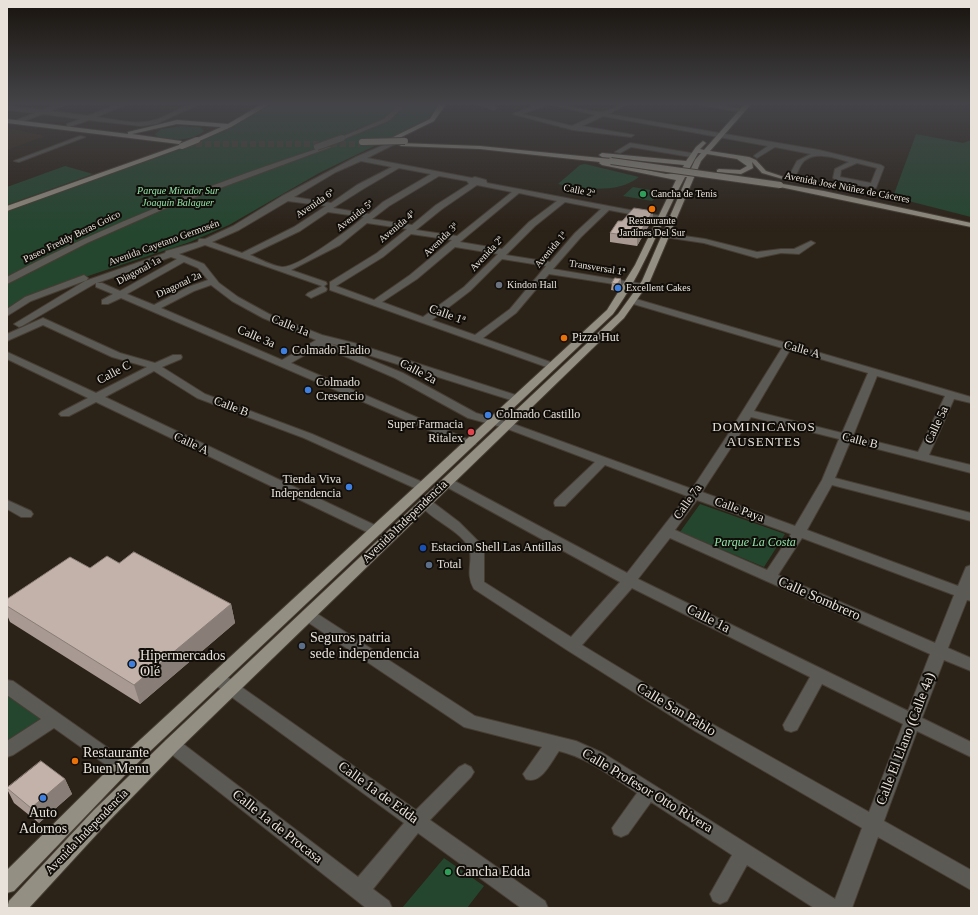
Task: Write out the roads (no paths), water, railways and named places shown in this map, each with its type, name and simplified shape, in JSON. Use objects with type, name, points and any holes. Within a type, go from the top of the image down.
[{"type":"main road","points":[[7,209],[174,147]]},
{"type":"main road","name":"Avenida José Núñez de Cáceres","points":[[479,147],[545,151],[781,183]]},
{"type":"main road","name":"Avenida Independencia","points":[[7,884],[122,767],[308,615],[345,580],[403,524],[424,495],[470,444],[637,286],[637,273],[667,219],[689,165],[705,147]]},
{"type":"main road","points":[[545,151],[689,165],[838,194]]},
{"type":"main road","points":[[545,151],[689,165],[747,158],[754,161],[760,169],[776,177],[838,194]]},
{"type":"main road","points":[[649,164],[741,172],[749,168],[750,165],[740,159],[723,156],[689,165]]},
{"type":"main road","name":"Avenida José Núñez de Cáceres","points":[[612,160],[781,183],[971,222]]},
{"type":"main road","name":"Avenida José Núñez de Cáceres","points":[[838,194],[971,225]]},
{"type":"main road","name":"Avenida Independencia","points":[[16,908],[96,821],[172,745],[224,684],[331,573],[390,518],[424,495],[447,482],[621,316],[633,301],[637,286],[666,235],[667,219]]},
{"type":"main road","points":[[390,518],[403,524]]},
{"type":"main road","points":[[331,573],[345,580]]},
{"type":"street","points":[[16,162],[55,147]]},
{"type":"street","name":"Paseo Freddy Beras Goico","points":[[7,275],[67,244],[170,199],[318,147]]},
{"type":"street","name":"Paseo Freddy Beras Goico","points":[[7,281],[90,238],[169,204],[329,147]]},
{"type":"street","name":"Avenida Cayetano Germosén","points":[[7,330],[88,283],[169,253],[255,218],[285,198],[357,158],[386,147]]},
{"type":"street","points":[[618,152],[627,147]]},
{"type":"street","points":[[641,147],[656,149],[689,165]]},
{"type":"street","points":[[756,156],[771,147]]},
{"type":"street","points":[[777,147],[819,152],[881,167],[873,186],[839,180],[836,178],[838,169],[856,161]]},
{"type":"street","points":[[647,156],[656,149]]},
{"type":"street","points":[[792,176],[799,162],[819,152]]},
{"type":"street","points":[[357,158],[472,182]]},
{"type":"street","name":"Avenida 6ª","points":[[242,256],[296,229],[329,207],[398,166]]},
{"type":"street","name":"Avenida 5ª","points":[[283,270],[297,265],[332,246],[397,196],[437,174]]},
{"type":"street","name":"Calle 2ª","points":[[472,182],[481,179],[484,181],[483,183],[667,219]]},
{"type":"street","name":"Avenida 4ª","points":[[311,295],[380,255],[472,182]]},
{"type":"street","name":"Avenida 3ª","points":[[375,303],[421,274],[486,214],[519,190]]},
{"type":"street","name":"Transversal 1ª","points":[[285,198],[329,207],[550,268],[637,286]]},
{"type":"street","name":"Avenida 2ª","points":[[424,321],[467,289],[532,224],[564,199]]},
{"type":"street","name":"Avenida 1ª","points":[[476,339],[513,311],[585,227],[608,207]]},
{"type":"street","points":[[666,235],[705,240],[757,255],[781,251],[796,252],[811,243]]},
{"type":"street","name":"Avenida Cayetano Germosén","points":[[7,313],[22,302],[44,292],[201,240]]},
{"type":"street","name":"Calle 1ª","points":[[201,240],[242,256],[552,366]]},
{"type":"street","name":"Calle 1a","points":[[169,253],[201,266],[209,274],[212,282],[253,310],[320,339],[350,345],[518,399]]},
{"type":"street","name":"Diagonal 1a","points":[[105,302],[161,273],[183,259]]},
{"type":"street","name":"Diagonal 2a","points":[[155,308],[191,290],[212,282]]},
{"type":"street","name":"Calle 3a","points":[[99,285],[470,444]]},
{"type":"street","name":"Calle A","points":[[633,301],[971,400]]},
{"type":"street","name":"Calle B","points":[[7,338],[43,321],[116,355],[148,363],[201,396],[308,436],[424,495]]},
{"type":"street","points":[[284,363],[320,339]]},
{"type":"street","name":"Calle 2a","points":[[320,339],[422,387],[458,410],[491,424],[507,425]]},
{"type":"street","name":"Calle 7a","points":[[572,646],[630,581],[695,494],[749,413],[788,346]]},
{"type":"street","name":"Calle A","points":[[7,355],[376,531]]},
{"type":"street","name":"Calle C","points":[[65,414],[154,367],[177,357]]},
{"type":"street","points":[[769,578],[799,532],[828,480],[874,371]]},
{"type":"street","name":"Calle 5a","points":[[922,457],[952,394]]},
{"type":"street","name":"Calle B","points":[[749,413],[971,469]]},
{"type":"street","name":"Calle Paya","points":[[507,425],[967,595]]},
{"type":"street","points":[[560,503],[604,460]]},
{"type":"street","points":[[828,480],[971,517]]},
{"type":"street","name":"Calle 1a","points":[[447,482],[630,581],[971,750]]},
{"type":"street","name":"Calle San Pablo","points":[[424,495],[475,545],[477,551],[476,580],[479,585],[572,646],[701,726],[971,881]]},
{"type":"street","points":[[7,504],[26,514]]},
{"type":"street","name":"Calle Sombrero","points":[[667,532],[769,578],[971,665]]},
{"type":"street","name":"Calle El Llano (Calle 4a)","points":[[842,908],[939,652],[967,595],[971,570]]},
{"type":"street","name":"Calle Profesor Otto Rivera","points":[[308,615],[470,722],[555,743],[586,753],[649,791],[832,908]]},
{"type":"street","points":[[791,725],[819,675]]},
{"type":"street","name":"Calle 1a de Edda","points":[[224,684],[538,908]]},
{"type":"street","points":[[7,686],[122,767]]},
{"type":"street","points":[[7,750],[54,719]]},
{"type":"street","points":[[532,774],[555,743]]},
{"type":"street","name":"Calle 1a de Procasa","points":[[172,745],[382,908]]},
{"type":"street","points":[[359,891],[417,821],[465,772]]},
{"type":"street","points":[[622,828],[649,791]]},
{"type":"street","points":[[720,894],[744,852]]},
{"type":"place","name":"Cancha de Tenis","points":[[643,194]]},
{"type":"place","name":"Restaurante Jardines Del Sur","points":[[652,209]]},
{"type":"place","name":"Kindon Hall","points":[[499,285]]},
{"type":"place","name":"Excellent Cakes","points":[[618,288]]},
{"type":"place","name":"Pizza Hut","points":[[564,338]]},
{"type":"place","name":"Colmado Eladio","points":[[284,351]]},
{"type":"place","name":"Colmado Cresencio","points":[[308,390]]},
{"type":"place","name":"Colmado Castillo","points":[[488,415]]},
{"type":"place","name":"Super Farmacia Ritalex","points":[[471,432]]},
{"type":"place","name":"Tienda Viva Independencia","points":[[349,487]]},
{"type":"place","name":"Estacion Shell Las Antillas","points":[[423,548]]},
{"type":"place","name":"Total","points":[[429,565]]},
{"type":"place","name":"Seguros patria sede independencia","points":[[302,646]]},
{"type":"place","name":"Hipermercados Olé","points":[[132,664]]},
{"type":"place","name":"Restaurante Buen Menu","points":[[75,761]]},
{"type":"place","name":"Auto Adornos","points":[[43,798]]},
{"type":"place","name":"Cancha Edda","points":[[448,872]]},
{"type":"district","name":"DOMINICANOS AUSENTES","points":[[764,436]]},
{"type":"park label","name":"Parque Mirador Sur Joaquín Balaguer","points":[[178,196]]},
{"type":"park label","name":"Parque La Costa","points":[[755,543]]}]
